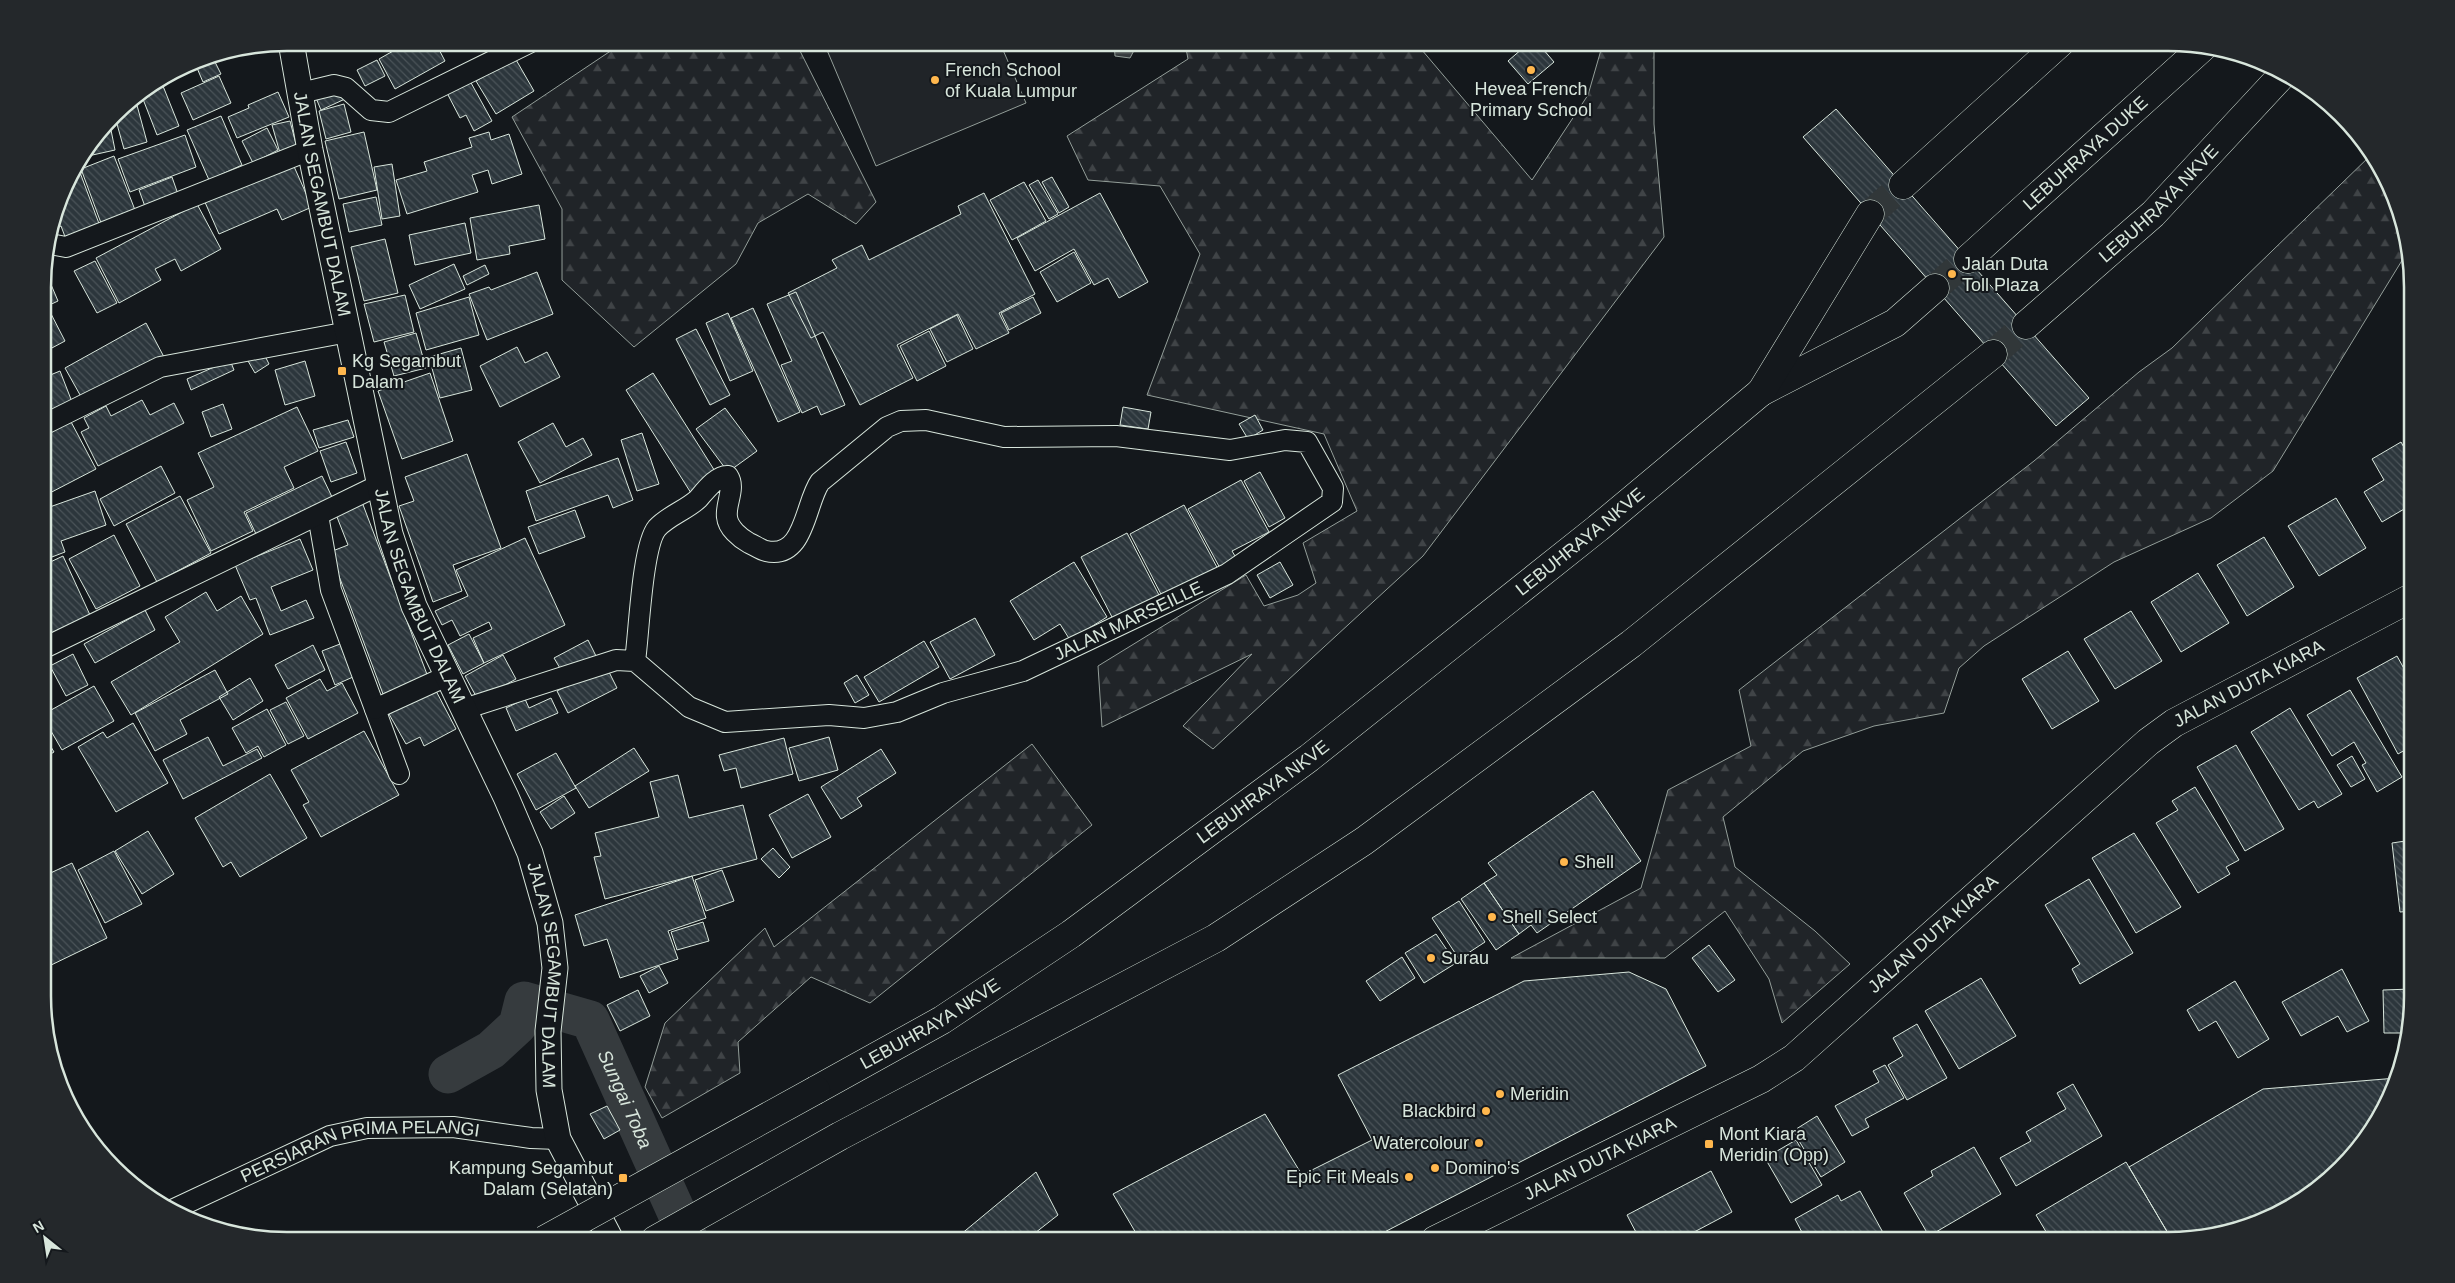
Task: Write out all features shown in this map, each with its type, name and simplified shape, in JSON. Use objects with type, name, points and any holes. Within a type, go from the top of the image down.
[{"type":"main road","points":[[1903,185],[2051,51]]},
{"type":"main road","name":"LEBUHRAYA DUKE","points":[[1968,259],[2196,53]]},
{"type":"main road","name":"LEBUHRAYA NKVE","points":[[2026,325],[2153,214],[2278,79]]},
{"type":"main road","name":"LEBUHRAYA NKVE","points":[[559,1232],[942,1020],[1071,934],[1309,758],[1598,528],[1761,392],[1870,214]]},
{"type":"main road","points":[[1761,392],[1895,323],[1935,288]]},
{"type":"main road","points":[[669,1232],[840,1136],[1216,938],[1364,841],[1631,644],[1993,354]]},
{"type":"main road","name":"JALAN DUTA KIARA","points":[[1451,1232],[1761,1079],[1794,1058],[2148,742],[2174,723],[2404,602]]},
{"type":"street","name":"JALAN SEGAMBUT DALAM","points":[[293,51],[310,150],[390,534],[414,606],[506,797],[530,853],[550,923],[555,968],[548,1031],[549,1090],[558,1139],[606,1232]]},
{"type":"street","points":[[301,93],[334,85],[346,88],[371,110],[389,112],[513,51]]},
{"type":"street","points":[[55,245],[66,247],[310,150]]},
{"type":"street","points":[[51,421],[160,367],[348,332]]},
{"type":"street","name":"JALAN MARSEILLE","points":[[926,420],[1004,437],[1116,436],[1230,450],[1285,440],[1307,442],[1333,488],[1332,502],[1228,574],[1023,671],[944,693],[897,712],[864,718],[829,716],[725,722],[689,707],[636,661],[646,564],[651,537],[658,527],[692,504],[720,477],[728,476],[731,482],[727,517],[730,526],[742,539],[767,551],[784,550],[802,533],[812,493],[820,482],[887,428],[901,421],[926,420]]},
{"type":"street","points":[[51,645],[379,484]]},
{"type":"street","points":[[318,515],[331,590],[399,774]]},
{"type":"street","points":[[464,709],[551,683],[603,663],[616,660],[636,661]]},
{"type":"street","points":[[375,709],[447,676]]},
{"type":"street","name":"PERSIARAN PRIMA PELANGI","points":[[181,1206],[330,1136],[367,1128],[453,1127],[531,1138],[558,1139]]},
{"type":"green space","points":[[611,51],[800,51],[876,202],[856,224],[808,194],[758,223],[736,264],[634,347],[562,280],[562,209],[512,117]]},
{"type":"green space","name":"French School of Kuala Lumpur","points":[[827,51],[1003,51],[1026,103],[876,166]]},
{"type":"green space","points":[[1186,51],[1423,51],[1532,180],[1588,95],[1601,51],[1654,51],[1654,124],[1664,237],[1423,556],[1213,749],[1183,726],[1252,654],[1102,727],[1098,666],[1246,575],[1264,606],[1298,595],[1316,583],[1303,543],[1357,511],[1324,434],[1147,395],[1200,254],[1160,186],[1088,180],[1067,136],[1188,59]]},
{"type":"green space","points":[[2366,160],[2386,197],[2396,226],[2402,260],[2273,471],[2211,518],[2114,562],[1984,646],[1959,668],[1944,713],[1874,726],[1803,751],[1723,817],[1735,867],[1815,931],[1850,964],[1782,1023],[1769,979],[1725,911],[1665,958],[1511,958],[1641,888],[1668,790],[1751,746],[1739,690],[2034,461],[2139,372],[2172,348]]},
{"type":"green space","points":[[1032,744],[1092,825],[870,1003],[811,977],[738,1042],[740,1073],[662,1118],[645,1087],[665,1023],[765,928],[774,947]]},
{"type":"shaded area","points":[[1115,51],[1134,51],[1130,58],[1115,56]]},
{"type":"building","points":[[393,51],[440,51],[445,61],[395,89],[379,59]]},
{"type":"building","points":[[1520,51],[1545,51],[1554,62],[1528,84],[1508,61]]},
{"type":"building","points":[[515,58],[534,91],[496,114],[476,81]]},
{"type":"building","points":[[377,60],[385,76],[365,86],[357,70]]},
{"type":"building","points":[[215,63],[221,74],[203,82],[197,69]]},
{"type":"building","points":[[219,76],[231,103],[193,120],[181,93]]},
{"type":"building","points":[[470,81],[492,121],[474,131],[466,115],[460,118],[447,93]]},
{"type":"building","points":[[163,87],[179,126],[157,135],[144,100]]},
{"type":"building","points":[[340,88],[345,99],[321,110],[316,98]]},
{"type":"building","points":[[278,92],[289,117],[237,138],[228,117],[249,108],[248,105]]},
{"type":"building","points":[[344,104],[351,132],[326,139],[319,111]]},
{"type":"building","points":[[137,106],[147,142],[124,149],[117,124]]},
{"type":"building","name":"Jalan Duta Toll Plaza","points":[[1836,109],[2089,398],[2056,426],[1803,137]]},
{"type":"building","points":[[221,116],[242,165],[209,180],[187,130]]},
{"type":"building","points":[[290,121],[297,148],[280,153],[272,125]]},
{"type":"building","points":[[267,128],[278,150],[253,163],[242,141]]},
{"type":"building","points":[[111,131],[115,150],[92,155]]},
{"type":"building","points":[[364,132],[377,190],[339,199],[325,141]]},
{"type":"building","points":[[489,132],[491,140],[509,134],[522,174],[492,184],[488,170],[472,175],[478,192],[407,214],[396,180],[427,171],[424,162],[472,147],[469,138]]},
{"type":"building","points":[[185,135],[196,167],[130,192],[118,159]]},
{"type":"building","points":[[114,156],[135,210],[101,223],[82,171],[84,168]]},
{"type":"building","points":[[292,162],[312,207],[282,220],[277,209],[219,234],[204,200]]},
{"type":"building","points":[[392,164],[400,216],[382,219],[374,167]]},
{"type":"building","points":[[81,174],[101,229],[67,242],[61,226],[59,227],[69,197]]},
{"type":"building","points":[[172,177],[180,200],[147,212],[139,190]]},
{"type":"building","points":[[1052,177],[1069,207],[1059,213],[1042,182]]},
{"type":"building","points":[[1038,180],[1058,214],[1049,219],[1029,185]]},
{"type":"building","points":[[1024,182],[1046,221],[1012,240],[990,200]]},
{"type":"building","points":[[984,193],[1035,294],[999,313],[1009,333],[976,349],[958,314],[897,345],[913,378],[860,405],[823,332],[811,338],[788,293],[837,268],[832,260],[862,245],[869,260],[961,214],[958,206]]},
{"type":"building","points":[[1100,193],[1148,282],[1119,298],[1108,278],[1094,285],[1074,249],[1035,271],[1017,238]]},
{"type":"building","points":[[376,197],[382,225],[349,232],[343,204]]},
{"type":"building","points":[[197,204],[221,249],[181,271],[175,259],[155,269],[161,280],[119,303],[96,258]]},
{"type":"building","points":[[539,205],[545,239],[509,246],[510,254],[477,260],[470,218]]},
{"type":"building","points":[[465,223],[471,253],[415,265],[409,235]]},
{"type":"building","points":[[385,239],[398,293],[364,301],[351,247]]},
{"type":"building","points":[[1074,252],[1091,283],[1057,302],[1040,272]]},
{"type":"building","points":[[95,261],[117,303],[97,313],[74,271]]},
{"type":"building","points":[[454,264],[465,289],[420,309],[409,285]]},
{"type":"building","points":[[485,265],[489,274],[467,285],[463,276]]},
{"type":"building","points":[[537,272],[553,314],[487,340],[469,294],[489,287],[491,290]]},
{"type":"building","points":[[51,285],[58,301],[51,304]]},
{"type":"building","points":[[796,292],[845,405],[821,415],[817,406],[802,413],[781,365],[792,361],[767,304]]},
{"type":"building","points":[[405,295],[414,332],[374,342],[364,304]]},
{"type":"building","points":[[469,297],[479,335],[426,350],[416,313]]},
{"type":"building","points":[[1033,297],[1041,313],[1009,330],[1001,313]]},
{"type":"building","points":[[753,308],[800,412],[778,422],[731,318]]},
{"type":"building","points":[[728,313],[753,371],[730,381],[706,323]]},
{"type":"building","points":[[51,314],[65,341],[51,348]]},
{"type":"building","points":[[957,315],[973,349],[947,362],[930,329]]},
{"type":"building","points":[[146,323],[164,357],[84,402],[65,368]]},
{"type":"building","points":[[696,329],[730,395],[710,405],[676,339]]},
{"type":"building","points":[[929,331],[946,366],[917,381],[900,346]]},
{"type":"building","points":[[416,333],[426,368],[394,376],[384,342]]},
{"type":"building","points":[[517,347],[525,363],[547,352],[560,377],[500,407],[480,366]]},
{"type":"building","points":[[461,348],[472,390],[440,398],[429,357]]},
{"type":"building","points":[[263,352],[269,364],[255,373],[248,361]]},
{"type":"building","points":[[230,360],[234,370],[191,390],[187,379]]},
{"type":"building","points":[[305,361],[315,396],[285,405],[275,370]]},
{"type":"building","points":[[60,371],[74,407],[51,416],[51,375]]},
{"type":"building","points":[[430,373],[453,441],[402,459],[378,391]]},
{"type":"building","points":[[653,373],[718,476],[691,493],[626,390]]},
{"type":"building","points":[[142,400],[150,415],[174,403],[184,423],[98,466],[81,432],[89,428],[84,418],[106,406],[111,416]]},
{"type":"building","points":[[223,404],[232,429],[211,437],[202,412]]},
{"type":"building","points":[[297,407],[318,451],[284,467],[294,488],[244,512],[253,531],[211,551],[187,500],[214,487],[198,453]]},
{"type":"building","points":[[1123,407],[1151,412],[1148,429],[1120,425]]},
{"type":"building","points":[[725,408],[757,451],[728,472],[696,429]]},
{"type":"building","points":[[1255,415],[1263,430],[1248,439],[1239,424]]},
{"type":"building","points":[[69,418],[96,469],[51,492],[51,427]]},
{"type":"building","points":[[348,420],[354,437],[319,448],[313,430]]},
{"type":"building","points":[[553,423],[566,447],[583,438],[592,455],[540,483],[518,442]]},
{"type":"building","points":[[642,433],[659,484],[637,491],[621,440]]},
{"type":"building","points":[[346,442],[357,473],[331,482],[320,451]]},
{"type":"building","points":[[2401,442],[2404,447],[2404,509],[2382,522],[2364,492],[2384,480],[2372,459]]},
{"type":"building","points":[[467,454],[501,548],[453,565],[462,591],[433,602],[399,506],[414,501],[405,477]]},
{"type":"building","points":[[618,458],[633,500],[613,508],[608,495],[536,521],[526,491]]},
{"type":"building","points":[[161,466],[175,493],[114,526],[100,499]]},
{"type":"building","points":[[1260,472],[1285,518],[1269,527],[1244,481]]},
{"type":"building","points":[[322,476],[332,497],[256,534],[246,513]]},
{"type":"building","points":[[1241,480],[1269,532],[1232,551],[1238,561],[1221,570],[1188,509]]},
{"type":"building","points":[[95,491],[106,525],[61,541],[65,552],[51,557],[51,507]]},
{"type":"building","points":[[180,496],[211,553],[157,582],[126,524]]},
{"type":"building","points":[[2336,498],[2366,548],[2319,576],[2288,526]]},
{"type":"building","points":[[362,502],[428,677],[383,694],[330,552],[348,545],[335,512]]},
{"type":"building","points":[[1184,505],[1219,571],[1164,600],[1130,534]]},
{"type":"building","points":[[575,510],[585,537],[539,554],[528,527]]},
{"type":"building","points":[[1127,533],[1159,595],[1113,619],[1081,557]]},
{"type":"building","points":[[114,535],[140,586],[96,609],[69,559]]},
{"type":"building","points":[[2264,537],[2294,587],[2247,616],[2217,565]]},
{"type":"building","points":[[525,538],[565,625],[484,663],[473,638],[492,629],[489,622],[460,636],[452,620],[442,625],[435,611],[468,596],[456,570]]},
{"type":"building","points":[[300,539],[313,570],[271,587],[281,611],[306,600],[314,618],[270,635],[256,598],[250,600],[235,565]]},
{"type":"building","points":[[63,556],[90,615],[51,633],[51,562]]},
{"type":"building","points":[[1074,562],[1107,617],[1070,640],[1060,624],[1034,640],[1010,601]]},
{"type":"building","points":[[1280,562],[1293,585],[1270,598],[1257,575]]},
{"type":"building","points":[[2198,573],[2229,623],[2181,652],[2151,602]]},
{"type":"building","points":[[206,592],[217,611],[241,596],[263,634],[131,715],[111,682],[180,642],[165,617]]},
{"type":"building","points":[[145,610],[155,630],[95,663],[84,644]]},
{"type":"building","points":[[2131,611],[2162,661],[2115,689],[2084,639]]},
{"type":"building","points":[[975,618],[995,655],[950,679],[930,642]]},
{"type":"building","points":[[469,634],[484,663],[463,674],[448,645]]},
{"type":"building","points":[[588,640],[597,658],[564,675],[554,658]]},
{"type":"building","points":[[924,641],[939,667],[879,702],[864,677]]},
{"type":"building","points":[[340,644],[353,677],[335,685],[322,651]]},
{"type":"building","points":[[313,645],[325,670],[288,689],[275,665]]},
{"type":"building","points":[[2068,651],[2099,701],[2052,729],[2022,679]]},
{"type":"building","points":[[73,654],[88,685],[66,696],[51,665]]},
{"type":"building","points":[[503,655],[516,679],[478,700],[465,676]]},
{"type":"building","points":[[2397,656],[2404,669],[2404,751],[2398,754],[2357,678]]},
{"type":"building","points":[[606,666],[617,688],[568,713],[557,691]]},
{"type":"building","points":[[215,670],[228,694],[180,720],[187,734],[155,751],[135,713]]},
{"type":"building","points":[[857,675],[869,695],[855,703],[844,683]]},
{"type":"building","points":[[250,678],[263,701],[233,720],[219,697]]},
{"type":"building","points":[[320,679],[327,691],[342,683],[358,713],[308,739],[286,698]]},
{"type":"building","points":[[94,686],[114,721],[62,750],[51,731],[51,710]]},
{"type":"building","points":[[435,689],[456,729],[424,746],[420,737],[406,744],[389,714]]},
{"type":"building","points":[[2350,690],[2402,777],[2377,792],[2362,765],[2366,763],[2354,742],[2332,756],[2307,715]]},
{"type":"building","points":[[551,698],[558,713],[516,731],[506,708],[525,699],[529,708]]},
{"type":"building","points":[[286,702],[304,736],[288,744],[270,710]]},
{"type":"building","points":[[2290,708],[2342,794],[2318,808],[2314,801],[2299,810],[2251,732]]},
{"type":"building","points":[[267,709],[286,745],[264,757],[258,746],[246,753],[232,728]]},
{"type":"building","points":[[133,723],[168,783],[116,812],[78,747],[103,732],[107,738]]},
{"type":"building","points":[[364,731],[399,795],[321,837],[303,805],[309,802],[291,770]]},
{"type":"building","points":[[208,737],[223,766],[257,749],[262,758],[183,799],[163,760]]},
{"type":"building","points":[[829,737],[838,770],[799,781],[789,748]]},
{"type":"building","points":[[784,738],[793,774],[741,788],[736,768],[724,771],[719,755]]},
{"type":"building","points":[[2236,745],[2284,829],[2245,851],[2197,767]]},
{"type":"building","points":[[634,748],[649,771],[589,808],[575,786]]},
{"type":"building","points":[[881,749],[896,773],[857,798],[862,806],[841,819],[821,787]]},
{"type":"building","points":[[556,753],[576,788],[536,810],[517,774]]},
{"type":"building","points":[[2352,756],[2365,779],[2351,787],[2337,765]]},
{"type":"building","points":[[270,774],[307,838],[240,877],[231,862],[223,867],[195,818]]},
{"type":"building","points":[[678,775],[689,818],[743,805],[757,859],[605,899],[594,857],[601,856],[595,833],[659,817],[650,782]]},
{"type":"building","points":[[2195,787],[2239,860],[2226,867],[2230,874],[2198,893],[2156,823],[2178,810],[2172,801]]},
{"type":"building","name":"Shell","points":[[1593,791],[1641,861],[1537,933],[1531,925],[1519,934],[1484,883],[1497,875],[1488,863]]},
{"type":"building","points":[[808,794],[831,837],[792,858],[769,815]]},
{"type":"building","points":[[564,796],[575,813],[551,829],[540,812]]},
{"type":"building","points":[[148,831],[174,874],[142,894],[115,851]]},
{"type":"building","points":[[2134,833],[2181,907],[2136,933],[2092,858]]},
{"type":"building","points":[[2404,841],[2404,912],[2400,912],[2392,843]]},
{"type":"building","points":[[773,848],[790,867],[779,878],[761,859]]},
{"type":"building","points":[[114,851],[142,904],[105,923],[78,870]]},
{"type":"building","points":[[72,863],[107,938],[51,965],[51,873]]},
{"type":"building","points":[[722,870],[734,901],[706,911],[695,880]]},
{"type":"building","points":[[692,876],[706,918],[668,931],[678,959],[620,978],[607,939],[584,946],[575,915]]},
{"type":"building","points":[[2089,879],[2133,953],[2080,984],[2072,969],[2080,964],[2045,905]]},
{"type":"building","points":[[1484,883],[1519,934],[1496,950],[1461,899]]},
{"type":"building","points":[[1459,901],[1485,942],[1459,959],[1432,918]]},
{"type":"building","points":[[703,922],[709,941],[677,950],[671,932]]},
{"type":"building","name":"Surau","points":[[1436,934],[1456,963],[1424,983],[1405,953]]},
{"type":"building","points":[[1709,945],[1735,980],[1718,992],[1692,958]]},
{"type":"building","points":[[1402,957],[1415,978],[1380,1001],[1366,981]]},
{"type":"building","points":[[659,966],[668,983],[649,993],[640,976]]},
{"type":"building","points":[[2342,969],[2369,1021],[2347,1032],[2338,1016],[2301,1036],[2282,1002]]},
{"type":"building","name":"Meridin","points":[[1629,972],[1666,989],[1706,1066],[1384,1232],[1135,1232],[1113,1194],[1265,1114],[1302,1175],[1372,1140],[1338,1075],[1524,981]]},
{"type":"building","points":[[1981,978],[2016,1036],[1959,1069],[1925,1011]]},
{"type":"building","points":[[2235,981],[2269,1039],[2238,1058],[2216,1021],[2199,1031],[2187,1010]]},
{"type":"building","points":[[2404,989],[2401,1033],[2384,1033],[2383,990]]},
{"type":"building","points":[[638,990],[650,1016],[620,1031],[607,1005]]},
{"type":"building","points":[[1917,1024],[1947,1078],[1907,1100],[1888,1065],[1903,1056],[1893,1038]]},
{"type":"building","points":[[1885,1065],[1904,1098],[1865,1119],[1869,1127],[1852,1136],[1835,1106],[1879,1082],[1873,1071]]},
{"type":"building","points":[[2389,1079],[2372,1114],[2355,1139],[2335,1163],[2299,1192],[2258,1214],[2229,1224],[2198,1230],[2167,1232],[2129,1167],[2263,1089]]},
{"type":"building","points":[[2073,1084],[2102,1136],[2016,1186],[2000,1158],[2031,1141],[2026,1132],[2066,1109],[2057,1093]]},
{"type":"building","points":[[607,1106],[620,1130],[604,1139],[590,1114]]},
{"type":"building","points":[[1817,1116],[1845,1162],[1821,1177],[1793,1131]]},
{"type":"building","points":[[1796,1140],[1822,1185],[1791,1203],[1765,1158]]},
{"type":"building","points":[[1974,1147],[2001,1194],[1936,1232],[1927,1232],[1904,1193],[1933,1176],[1931,1171]]},
{"type":"building","points":[[2126,1162],[2167,1232],[2046,1232],[2036,1215]]},
{"type":"building","points":[[1711,1171],[1732,1212],[1694,1232],[1636,1232],[1627,1215]]},
{"type":"building","points":[[1036,1172],[1058,1215],[1036,1232],[964,1232]]},
{"type":"building","points":[[1860,1191],[1883,1232],[1802,1232],[1795,1219],[1838,1195],[1841,1201]]},
{"type":"waterway","name":"Sungai Toba","points":[[448,1074],[491,1050],[518,1025],[524,1001],[590,1020],[685,1232]]},
{"type":"tunnel","points":[[1870,214],[1903,185]]},
{"type":"tunnel","points":[[1935,288],[1968,259]]},
{"type":"tunnel","points":[[1993,354],[2026,325]]},
{"type":"place","name":"Hevea French Primary School","points":[[1531,70]]},
{"type":"place","name":"French School of Kuala Lumpur","points":[[935,80]]},
{"type":"place","name":"Jalan Duta Toll Plaza","points":[[1952,274]]},
{"type":"place","name":"Kg Segambut Dalam","points":[[342,371]]},
{"type":"place","name":"Shell","points":[[1564,862]]},
{"type":"place","name":"Shell Select","points":[[1492,917]]},
{"type":"place","name":"Surau","points":[[1431,958]]},
{"type":"place","name":"Meridin","points":[[1500,1094]]},
{"type":"place","name":"Blackbird","points":[[1486,1111]]},
{"type":"place","name":"Watercolour","points":[[1479,1143]]},
{"type":"place","name":"Mont Kiara Meridin (Opp)","points":[[1709,1144]]},
{"type":"place","name":"Domino's","points":[[1435,1168]]},
{"type":"place","name":"Epic Fit Meals","points":[[1409,1177]]},
{"type":"place","name":"Kampung Segambut Dalam (Selatan)","points":[[623,1178]]}]
